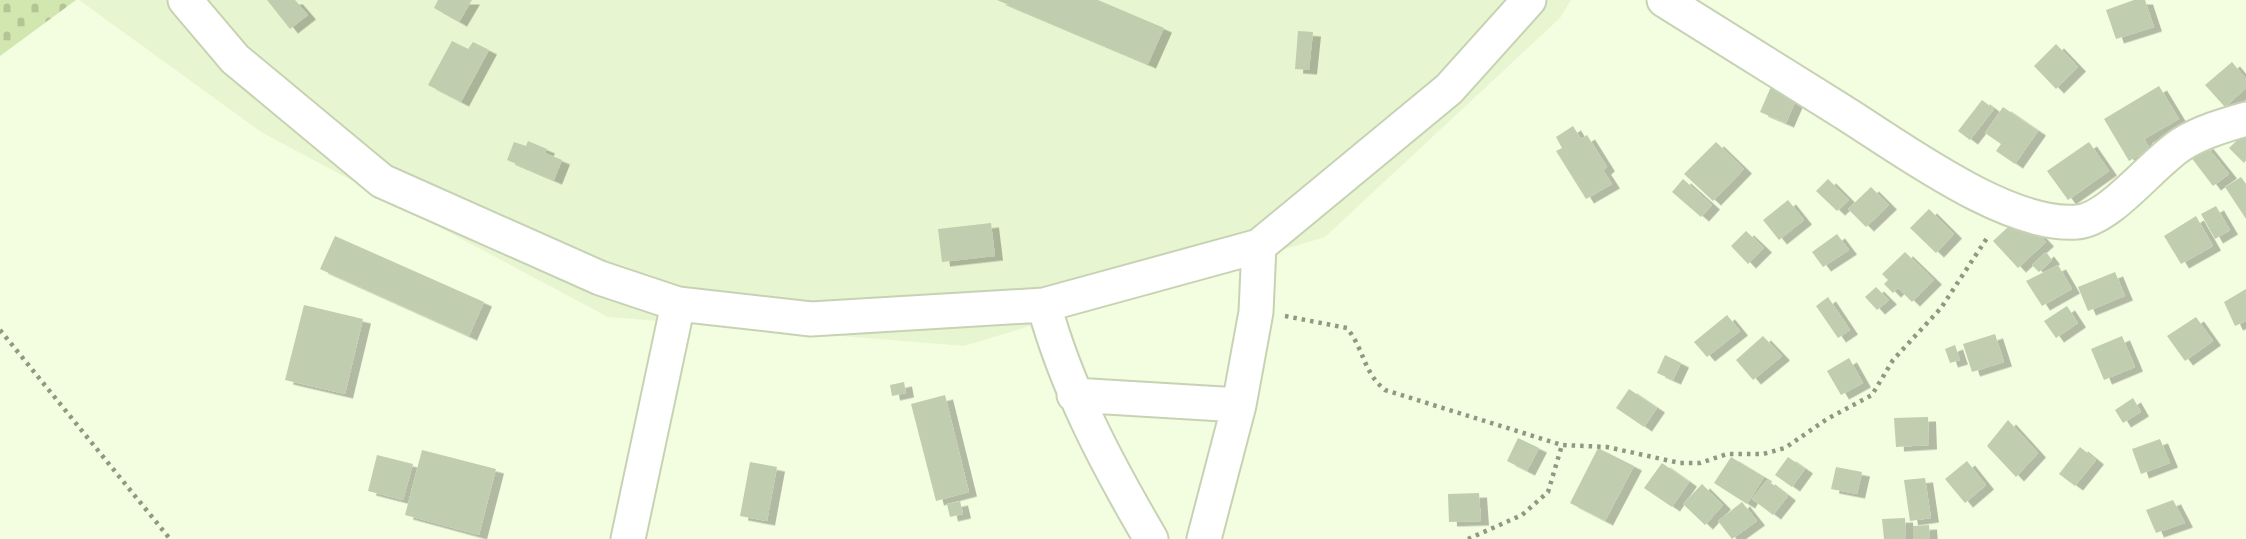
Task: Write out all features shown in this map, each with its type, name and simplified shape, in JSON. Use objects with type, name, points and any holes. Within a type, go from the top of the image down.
[{"type":"street","points":[[185,0],[234,59],[382,181],[600,278],[678,304],[811,319],[1044,305],[1259,246],[1449,89],[1529,0]]},
{"type":"street","points":[[1664,0],[1950,179],[2004,207],[2042,219],[2078,223],[2101,213],[2164,156],[2185,141],[2246,119]]},
{"type":"street","points":[[1204,539],[1239,405],[1256,312],[1259,246]]},
{"type":"street","points":[[628,539],[678,304]]},
{"type":"street","points":[[1044,305],[1059,358],[1074,394],[1151,539]]},
{"type":"street","points":[[1074,394],[1239,405]]},
{"type":"path","points":[[1256,312],[1321,321],[1347,328],[1359,344],[1370,378],[1385,390],[1562,445],[1608,447],[1680,463],[1700,463],[1727,454],[1762,454],[1786,448],[1827,419],[1872,395],[1893,360],[1941,308],[1979,254],[2004,207]]},
{"type":"path","points":[[0,330],[170,539]]},
{"type":"path","points":[[1468,539],[1522,514],[1548,492],[1562,445]]},
{"type":"shaded area","points":[[79,0],[1571,0],[1560,18],[1325,237],[964,346],[608,317],[261,132]]},
{"type":"green space","points":[[0,0],[76,0],[0,56]]},
{"type":"building","points":[[267,0],[295,0],[308,15],[290,29]]},
{"type":"building","points":[[438,0],[472,0],[459,22],[434,8]]},
{"type":"building","points":[[997,0],[1098,0],[1164,28],[1148,64]]},
{"type":"building","points":[[2134,0],[2145,0],[2154,27],[2116,39],[2106,10]]},
{"type":"building","points":[[1298,31],[1313,32],[1309,70],[1295,69]]},
{"type":"building","points":[[452,41],[468,49],[473,42],[489,50],[461,102],[428,85]]},
{"type":"building","points":[[2056,44],[2078,67],[2056,89],[2034,66]]},
{"type":"building","points":[[2232,62],[2246,79],[2246,88],[2225,107],[2205,85]]},
{"type":"building","points":[[1773,82],[1799,93],[1786,123],[1760,112]]},
{"type":"building","points":[[2159,86],[2179,119],[2144,139],[2150,149],[2129,161],[2104,119]]},
{"type":"building","points":[[1982,100],[1994,109],[1970,140],[1958,131]]},
{"type":"building","points":[[2003,107],[2038,131],[2015,164],[1996,151],[2001,144],[1985,133]]},
{"type":"building","points":[[1573,126],[1581,139],[1587,135],[1607,167],[1603,170],[1612,184],[1586,199],[1556,151],[1562,148],[1556,137]]},
{"type":"building","points":[[2246,132],[2246,160],[2244,163],[2229,148]]},
{"type":"building","points":[[528,141],[547,149],[545,153],[562,160],[554,180],[507,160],[514,142],[526,146]]},
{"type":"building","points":[[1716,142],[1744,169],[1713,201],[1684,174]]},
{"type":"building","points":[[2089,142],[2109,171],[2068,200],[2047,171]]},
{"type":"building","points":[[2205,144],[2229,174],[2213,186],[2190,156]]},
{"type":"building","points":[[2241,177],[2246,184],[2246,219],[2225,187]]},
{"type":"building","points":[[1683,179],[1712,205],[1701,217],[1672,192]]},
{"type":"building","points":[[1828,179],[1849,200],[1837,211],[1816,191]]},
{"type":"building","points":[[1871,187],[1889,205],[1866,227],[1848,209]]},
{"type":"building","points":[[1788,200],[1804,220],[1779,240],[1763,220]]},
{"type":"building","points":[[2216,206],[2230,230],[2215,239],[2201,214]]},
{"type":"building","points":[[1929,209],[1954,234],[1936,253],[1910,228]]},
{"type":"building","points":[[2021,215],[2046,242],[2018,268],[1993,241]]},
{"type":"building","points":[[2196,216],[2213,246],[2181,264],[2164,236]]},
{"type":"building","points":[[991,223],[995,256],[942,262],[938,229]]},
{"type":"building","points":[[1746,231],[1764,248],[1748,264],[1731,246]]},
{"type":"building","points":[[1837,234],[1849,250],[1823,267],[1812,252]]},
{"type":"building","points":[[335,236],[484,302],[469,336],[320,269]]},
{"type":"building","points":[[1905,252],[1934,280],[1912,302],[1898,288],[1893,293],[1884,284],[1888,280],[1882,274]]},
{"type":"building","points":[[2046,252],[2052,260],[2039,272],[2032,265]]},
{"type":"building","points":[[2058,265],[2072,289],[2042,306],[2026,281]]},
{"type":"building","points":[[2115,272],[2125,296],[2088,311],[2078,287]]},
{"type":"building","points":[[1876,287],[1889,300],[1877,310],[1865,297]]},
{"type":"building","points":[[2246,289],[2246,321],[2235,326],[2224,302]]},
{"type":"building","points":[[1828,297],[1850,330],[1838,338],[1816,306]]},
{"type":"building","points":[[304,305],[363,319],[345,394],[285,380]]},
{"type":"building","points":[[2067,306],[2078,323],[2056,338],[2044,321]]},
{"type":"building","points":[[1727,315],[1740,331],[1707,357],[1694,342]]},
{"type":"building","points":[[2196,317],[2213,341],[2185,361],[2167,336]]},
{"type":"building","points":[[1995,334],[2004,362],[1972,372],[1963,344]]},
{"type":"building","points":[[1763,336],[1782,356],[1753,380],[1736,360]]},
{"type":"building","points":[[2122,336],[2135,367],[2104,380],[2091,349]]},
{"type":"building","points":[[1955,345],[1960,360],[1950,363],[1945,349]]},
{"type":"building","points":[[1665,355],[1681,363],[1673,380],[1657,373]]},
{"type":"building","points":[[1849,358],[1863,383],[1841,395],[1827,371]]},
{"type":"building","points":[[904,382],[906,393],[892,396],[890,385]]},
{"type":"building","points":[[1629,389],[1657,408],[1644,427],[1616,408]]},
{"type":"building","points":[[945,395],[969,492],[936,501],[911,404]]},
{"type":"building","points":[[2133,398],[2141,412],[2123,423],[2115,410]]},
{"type":"building","points":[[1928,417],[1929,445],[1896,447],[1894,418]]},
{"type":"building","points":[[2008,420],[2038,453],[2016,477],[1987,446]]},
{"type":"building","points":[[1518,438],[1539,448],[1527,471],[1507,461]]},
{"type":"building","points":[[2160,439],[2170,463],[2141,474],[2132,449]]},
{"type":"building","points":[[2080,447],[2096,460],[2075,486],[2059,474]]},
{"type":"building","points":[[1598,448],[1634,466],[1605,521],[1570,503]]},
{"type":"building","points":[[422,450],[496,469],[479,535],[405,515]]},
{"type":"building","points":[[377,455],[413,464],[403,500],[368,491]]},
{"type":"building","points":[[1731,457],[1764,477],[1747,504],[1714,483]]},
{"type":"building","points":[[1788,457],[1805,469],[1792,487],[1775,475]]},
{"type":"building","points":[[1967,461],[1986,485],[1965,503],[1945,479]]},
{"type":"building","points":[[750,462],[777,467],[767,521],[740,516]]},
{"type":"building","points":[[1662,463],[1689,482],[1672,507],[1644,488]]},
{"type":"building","points":[[1836,467],[1862,472],[1857,494],[1831,489]]},
{"type":"building","points":[[1925,478],[1931,518],[1910,521],[1904,480]]},
{"type":"building","points":[[1767,480],[1788,496],[1773,515],[1752,499]]},
{"type":"building","points":[[1702,484],[1723,505],[1705,525],[1683,504]]},
{"type":"building","points":[[1479,493],[1481,521],[1449,522],[1448,494]]},
{"type":"building","points":[[2173,500],[2185,523],[2156,533],[2146,510]]},
{"type":"building","points":[[960,501],[963,514],[950,517],[947,504]]},
{"type":"building","points":[[1742,502],[1757,521],[1732,539],[1718,521]]},
{"type":"building","points":[[1905,518],[1906,539],[1884,539],[1882,519]]},
{"type":"building","points":[[1929,525],[1930,539],[1913,539],[1913,526]]}]
